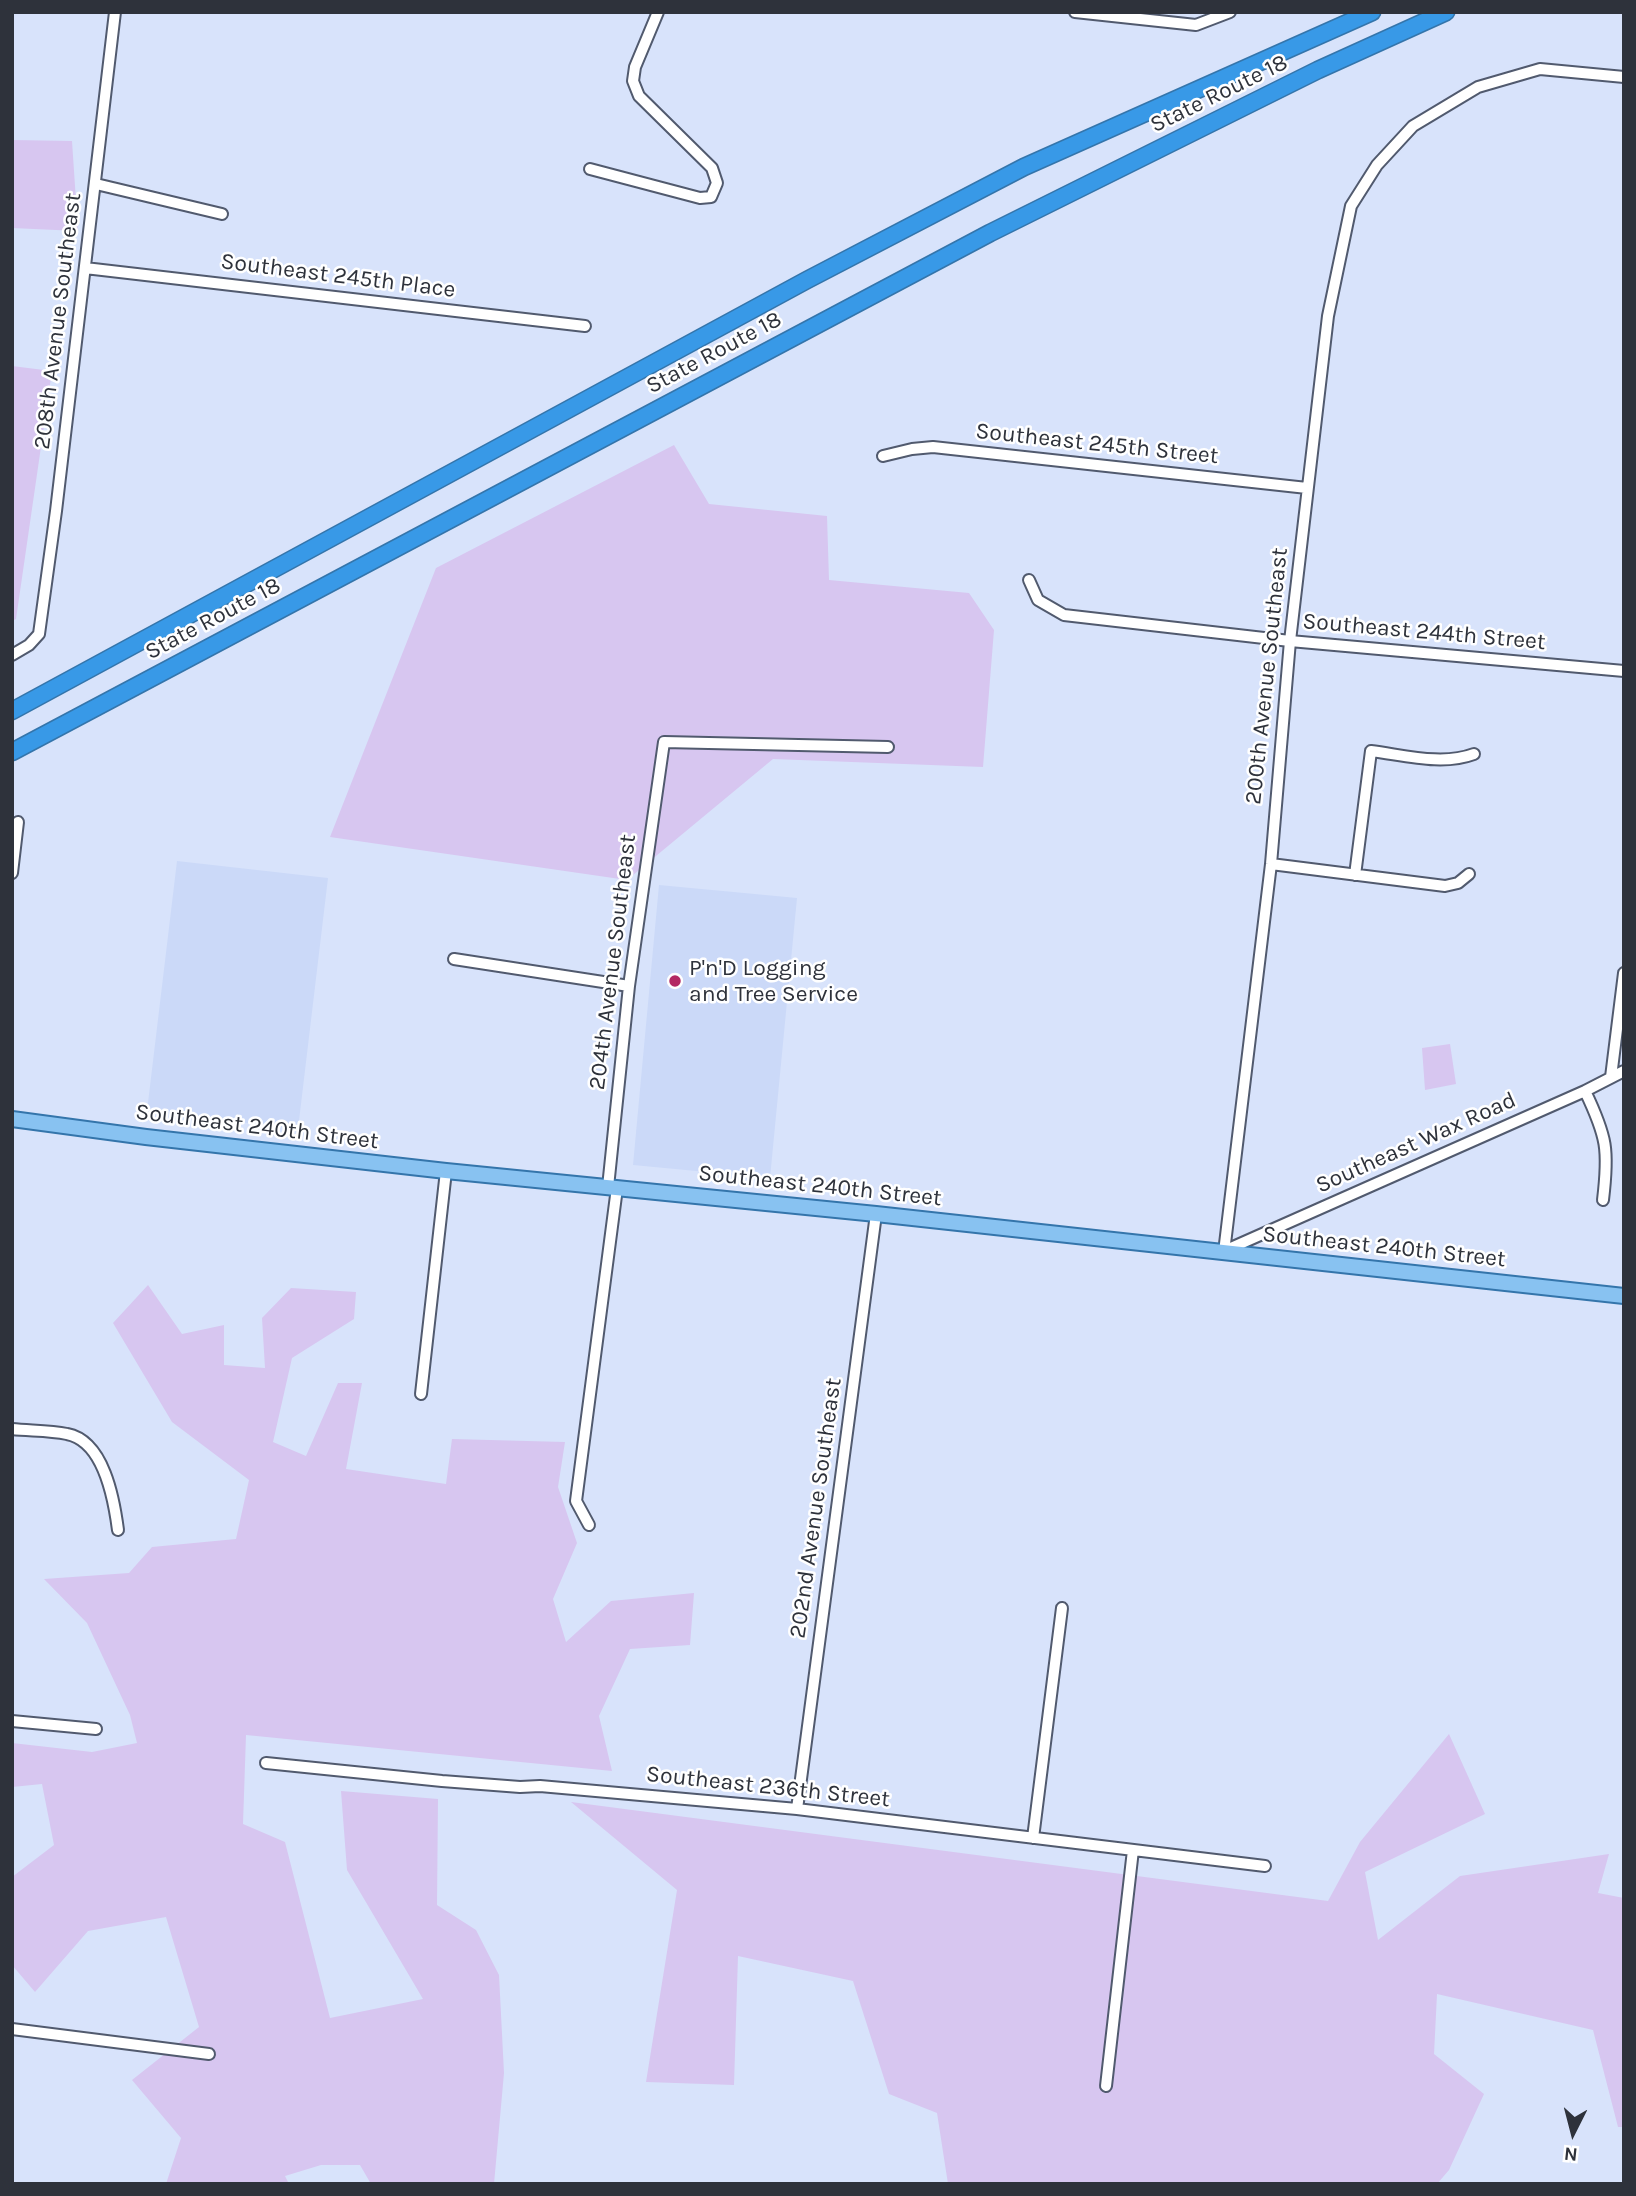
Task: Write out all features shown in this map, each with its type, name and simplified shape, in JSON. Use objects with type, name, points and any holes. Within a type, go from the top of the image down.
[{"type":"highway","name":"State Route 18","points":[[12,711],[807,280],[1024,167],[1372,12]]},
{"type":"highway","name":"State Route 18","points":[[12,752],[990,233],[1318,70],[1446,12]]},
{"type":"main road","name":"Southeast 240th Street","points":[[12,1119],[158,1139],[446,1171],[877,1214],[1624,1296]]},
{"type":"street","name":"208th Avenue Southeast","points":[[12,655],[29,645],[39,634],[115,12]]},
{"type":"street","points":[[590,169],[700,198],[711,197],[717,183],[712,168],[639,96],[633,81],[635,67],[658,12]]},
{"type":"street","points":[[1075,12],[1196,25],[1230,12]]},
{"type":"street","name":"200th Avenue Southeast","points":[[1224,1252],[1271,864],[1290,641],[1307,488],[1328,316],[1351,206],[1377,165],[1413,126],[1478,87],[1540,69],[1624,77]]},
{"type":"street","points":[[96,184],[222,214]]},
{"type":"street","name":"Southeast 245th Place","points":[[85,268],[585,326]]},
{"type":"street","name":"Southeast 245th Street","points":[[883,456],[933,447],[1307,488]]},
{"type":"street","name":"Southeast 244th Street","points":[[1029,580],[1038,600],[1063,615],[1290,641],[1624,671]]},
{"type":"street","name":"204th Avenue Southeast","points":[[589,1525],[576,1502],[612,1187],[629,986],[664,742],[888,747]]},
{"type":"street","points":[[1355,875],[1371,751],[1445,759],[1460,759],[1474,754]]},
{"type":"street","points":[[12,873],[18,822]]},
{"type":"street","points":[[1271,864],[1445,886],[1458,883],[1469,874]]},
{"type":"street","points":[[454,959],[629,986]]},
{"type":"street","points":[[1611,1077],[1624,973]]},
{"type":"street","name":"Southeast Wax Road","points":[[1224,1252],[1585,1091],[1624,1071]]},
{"type":"street","points":[[1585,1091],[1599,1119],[1605,1139],[1607,1167],[1603,1200]]},
{"type":"street","points":[[421,1394],[446,1171]]},
{"type":"street","name":"202nd Avenue Southeast","points":[[797,1809],[877,1214]]},
{"type":"street","points":[[12,1429],[69,1434],[88,1446],[108,1478],[114,1497],[118,1530]]},
{"type":"street","points":[[1032,1838],[1062,1608]]},
{"type":"street","points":[[12,1721],[96,1729]]},
{"type":"street","name":"Southeast 236th Street","points":[[266,1763],[442,1781],[540,1786],[797,1809],[1265,1866]]},
{"type":"street","points":[[1106,2086],[1133,1850]]},
{"type":"street","points":[[12,2029],[209,2054]]},
{"type":"shaded area","points":[[12,140],[72,141],[78,231],[12,228]]},
{"type":"shaded area","points":[[12,366],[52,371],[16,619],[12,621]]},
{"type":"shaded area","points":[[674,445],[709,504],[827,516],[829,580],[969,593],[994,630],[983,767],[773,759],[627,880],[330,837],[436,568]]},
{"type":"shaded area","points":[[177,861],[328,878],[298,1129],[147,1111]]},
{"type":"shaded area","points":[[659,885],[797,898],[770,1178],[633,1165]]},
{"type":"shaded area","points":[[1450,1044],[1456,1084],[1425,1090],[1422,1048]]},
{"type":"shaded area","points":[[148,1285],[182,1334],[224,1325],[224,1365],[265,1368],[262,1318],[291,1288],[356,1292],[354,1319],[292,1358],[273,1442],[306,1456],[338,1383],[362,1383],[346,1469],[446,1484],[452,1439],[565,1442],[558,1487],[577,1543],[553,1599],[566,1642],[611,1601],[694,1593],[690,1645],[630,1649],[599,1716],[612,1771],[246,1735],[243,1824],[285,1842],[330,2018],[423,1999],[347,1870],[341,1791],[438,1799],[437,1905],[476,1930],[499,1975],[504,2073],[494,2184],[371,2184],[360,2165],[321,2165],[285,2176],[289,2184],[166,2184],[181,2138],[132,2080],[199,2027],[166,1917],[88,1931],[35,1992],[12,1965],[12,1877],[54,1845],[42,1784],[12,1787],[12,1743],[92,1752],[137,1743],[130,1715],[87,1623],[44,1579],[129,1573],[152,1547],[236,1539],[249,1480],[172,1422],[113,1323]]},
{"type":"shaded area","points":[[1449,1734],[1485,1814],[1365,1872],[1378,1940],[1460,1876],[1609,1854],[1598,1893],[1624,1898],[1624,2127],[1618,2127],[1593,2030],[1437,1994],[1434,2054],[1484,2094],[1449,2170],[1437,2184],[948,2184],[937,2113],[889,2094],[853,1981],[738,1956],[734,2085],[646,2082],[677,1890],[571,1802],[1328,1901],[1360,1842]]},
{"type":"place","name":"P'n'D Logging and Tree Service","points":[[675,981]]}]
